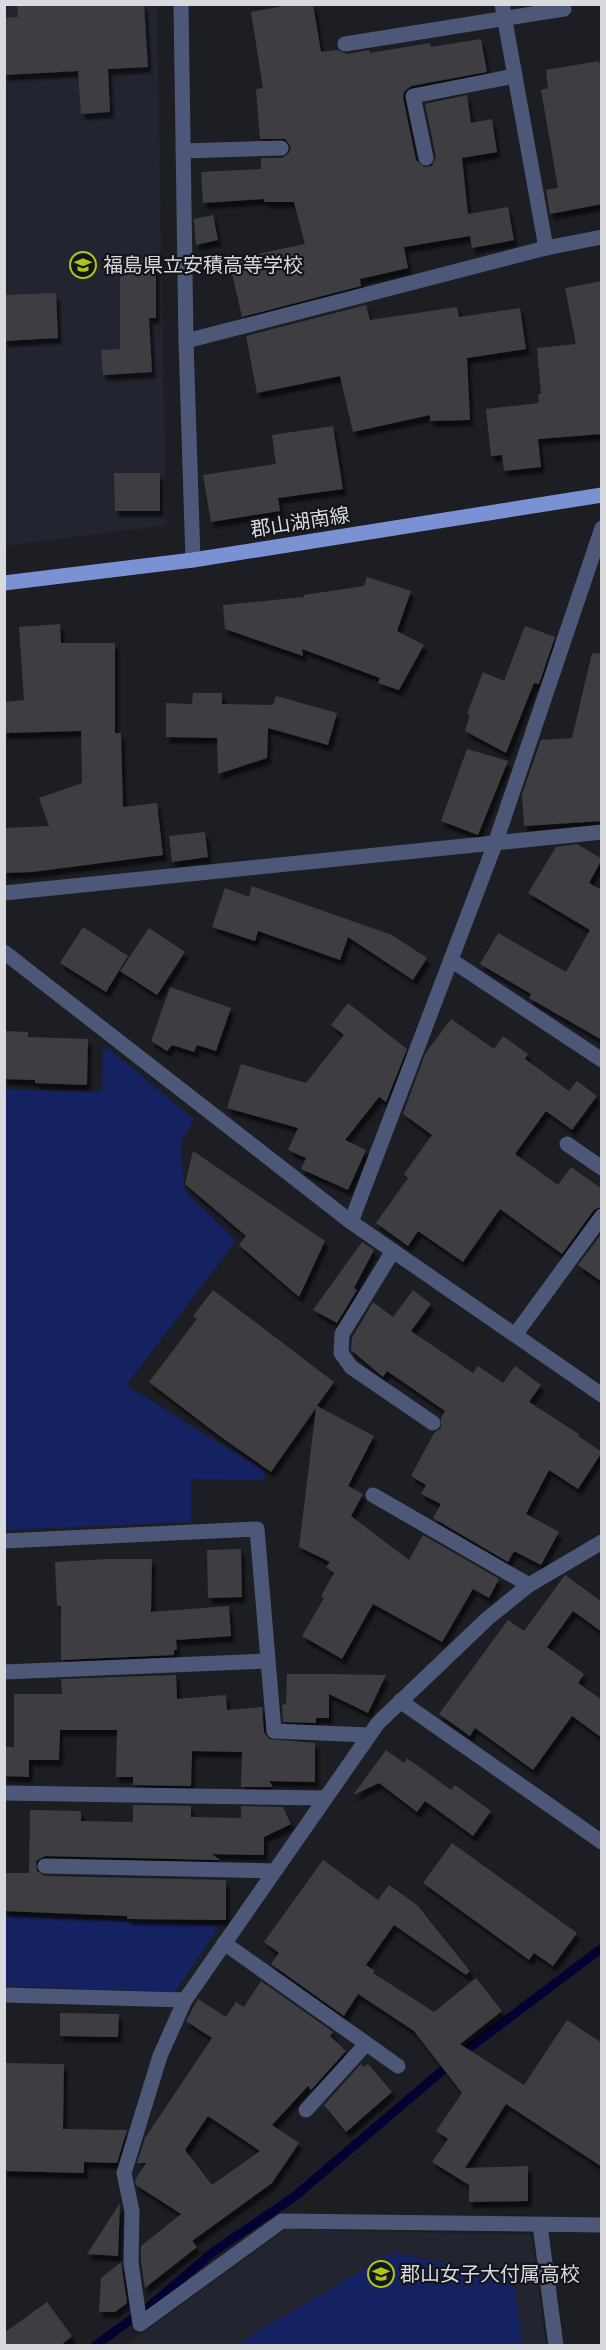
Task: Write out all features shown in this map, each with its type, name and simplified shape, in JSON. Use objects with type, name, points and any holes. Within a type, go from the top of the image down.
[{"type":"main road","name":"郡山湖南線","points":[[4,583],[193,561],[602,495]]},
{"type":"street","points":[[181,4],[186,341],[193,561]]},
{"type":"street","points":[[345,44],[503,11],[564,9]]},
{"type":"street","points":[[503,11],[546,248]]},
{"type":"street","points":[[426,158],[413,96],[515,76]]},
{"type":"street","points":[[183,151],[281,147]]},
{"type":"street","points":[[186,341],[546,248],[602,237]]},
{"type":"street","points":[[351,1222],[495,844],[602,528]]},
{"type":"street","points":[[4,893],[602,832]]},
{"type":"street","points":[[4,952],[351,1222],[602,1395]]},
{"type":"street","points":[[452,960],[602,1060]]},
{"type":"street","points":[[567,1144],[602,1168]]},
{"type":"street","points":[[515,1335],[602,1216]]},
{"type":"street","points":[[393,1251],[342,1334],[341,1353],[351,1367],[433,1423]]},
{"type":"street","points":[[373,1495],[529,1585]]},
{"type":"street","points":[[4,1541],[257,1529],[274,1731],[369,1735]]},
{"type":"street","points":[[602,1542],[529,1585],[488,1618],[378,1723],[185,2000],[159,2056],[124,2173],[132,2211],[131,2263],[140,2324],[282,2221],[602,2225]]},
{"type":"street","points":[[4,1672],[268,1661]]},
{"type":"street","points":[[400,1701],[602,1842]]},
{"type":"street","points":[[4,1792],[325,1798]]},
{"type":"street","points":[[45,1866],[274,1871]]},
{"type":"street","points":[[224,1943],[398,2066]]},
{"type":"street","points":[[4,1995],[185,2000]]},
{"type":"street","points":[[306,2110],[366,2044]]},
{"type":"street","points":[[540,2225],[556,2346]]},
{"type":"shaded area","name":"福島県立安積高等学校","points":[[4,5],[157,5],[166,525],[5,546]]},
{"type":"shaded area","points":[[103,1044],[194,1119],[181,1142],[184,1190],[236,1241],[126,1385],[266,1472],[264,1480],[191,1479],[191,1522],[5,1530],[5,1089],[102,1092]]},
{"type":"shaded area","points":[[5,1915],[220,1925],[175,1992],[5,1986]]},
{"type":"shaded area","name":"郡山女子大付属高校","points":[[286,2229],[531,2235],[546,2345],[125,2346]]},
{"type":"shaded area","points":[[393,2252],[513,2279],[523,2345],[235,2345]]},
{"type":"building","points":[[17,4],[144,4],[148,67],[108,69],[110,112],[81,114],[78,71],[4,75],[4,18],[18,17]]},
{"type":"building","points":[[294,4],[313,4],[321,52],[337,50],[347,54],[369,50],[370,53],[430,43],[431,47],[481,39],[487,72],[411,86],[404,92],[403,98],[416,160],[424,167],[432,166],[436,157],[425,104],[467,95],[471,123],[492,119],[497,152],[462,158],[468,214],[508,207],[514,240],[472,248],[470,236],[404,247],[408,268],[360,279],[361,286],[242,317],[229,260],[305,244],[294,202],[264,202],[264,199],[203,203],[201,172],[261,169],[261,158],[282,158],[289,153],[291,147],[285,139],[260,139],[256,89],[263,88],[251,12]]},
{"type":"building","points":[[599,61],[602,77],[602,204],[550,214],[546,190],[558,188],[541,90],[548,88],[546,70]]},
{"type":"building","points":[[213,215],[218,240],[196,245],[194,219]]},
{"type":"building","points":[[156,260],[156,318],[149,318],[152,372],[103,375],[101,350],[120,349],[120,261]]},
{"type":"building","points":[[602,281],[602,434],[538,439],[541,467],[504,471],[502,455],[491,456],[486,409],[539,403],[538,394],[541,394],[537,348],[576,344],[565,288]]},
{"type":"building","points":[[56,293],[58,338],[4,341],[4,295]]},
{"type":"building","points":[[366,305],[370,320],[457,307],[459,317],[520,308],[526,349],[467,358],[470,420],[430,421],[430,415],[353,432],[340,376],[257,393],[246,336]]},
{"type":"building","points":[[333,426],[343,489],[278,498],[280,511],[211,522],[203,475],[276,464],[272,435]]},
{"type":"building","points":[[114,473],[160,473],[160,511],[115,511]]},
{"type":"building","points":[[367,577],[411,591],[397,631],[424,645],[399,690],[378,683],[380,678],[302,649],[303,656],[225,629],[223,605],[304,597],[304,595],[364,586]]},
{"type":"building","points":[[60,624],[61,643],[115,643],[115,733],[121,733],[123,807],[157,803],[163,855],[32,872],[4,873],[4,828],[49,826],[39,798],[82,783],[81,731],[4,733],[4,702],[24,700],[19,627]]},
{"type":"building","points":[[525,626],[555,637],[539,684],[534,683],[506,753],[465,731],[470,715],[467,714],[483,672],[504,681]]},
{"type":"building","points":[[592,653],[602,654],[602,821],[524,826],[522,794],[541,740],[572,738]]},
{"type":"building","points":[[193,693],[222,693],[222,704],[273,705],[276,696],[337,713],[328,745],[268,728],[267,758],[218,774],[217,738],[166,737],[166,703],[192,704]]},
{"type":"building","points":[[467,749],[508,761],[478,835],[441,821]]},
{"type":"building","points":[[205,832],[208,857],[172,862],[169,836]]},
{"type":"building","points":[[577,844],[602,859],[589,883],[602,890],[602,1040],[529,998],[531,994],[480,964],[498,933],[566,972],[590,930],[528,893],[556,847]]},
{"type":"building","points":[[252,886],[392,935],[427,958],[413,980],[348,937],[340,960],[258,931],[255,941],[212,927],[225,888],[249,897]]},
{"type":"building","points":[[83,927],[128,956],[106,992],[60,963]]},
{"type":"building","points":[[149,928],[185,952],[157,995],[120,971]]},
{"type":"building","points":[[170,987],[231,1008],[216,1051],[197,1045],[194,1052],[172,1045],[167,1051],[151,1041]]},
{"type":"building","points":[[348,1003],[407,1049],[386,1102],[379,1097],[345,1140],[366,1150],[348,1190],[301,1169],[306,1158],[288,1150],[298,1128],[227,1108],[241,1064],[306,1083],[344,1035],[331,1025]]},
{"type":"building","points":[[451,1019],[494,1049],[503,1036],[528,1054],[525,1059],[569,1091],[577,1081],[597,1096],[572,1130],[546,1111],[515,1154],[558,1185],[571,1167],[602,1189],[602,1206],[594,1210],[562,1254],[500,1209],[463,1262],[418,1231],[408,1246],[376,1223],[408,1178],[404,1174],[432,1135],[403,1114],[425,1054]]},
{"type":"building","points":[[4,1031],[28,1032],[28,1037],[88,1039],[87,1085],[4,1079]]},
{"type":"building","points":[[193,1151],[325,1241],[299,1297],[239,1245],[246,1236],[185,1184]]},
{"type":"building","points":[[602,1233],[602,1282],[578,1265]]},
{"type":"building","points":[[362,1242],[374,1250],[354,1288],[357,1290],[337,1323],[313,1310]]},
{"type":"building","points":[[213,1290],[334,1382],[317,1406],[374,1436],[348,1486],[363,1494],[351,1516],[409,1560],[423,1535],[499,1579],[489,1598],[473,1589],[442,1642],[373,1604],[342,1659],[302,1636],[324,1598],[321,1596],[334,1573],[326,1567],[330,1562],[299,1547],[316,1408],[271,1472],[149,1382],[197,1319],[193,1316]]},
{"type":"building","points":[[413,1290],[431,1304],[411,1331],[473,1373],[478,1366],[503,1383],[515,1366],[541,1385],[529,1402],[579,1434],[578,1436],[602,1452],[578,1489],[549,1470],[526,1514],[559,1532],[541,1565],[514,1551],[508,1562],[433,1518],[441,1504],[421,1494],[426,1485],[411,1476],[434,1433],[441,1428],[441,1418],[445,1411],[387,1371],[383,1377],[351,1350],[352,1338],[373,1302],[393,1317]]},
{"type":"building","points":[[241,1549],[242,1597],[208,1598],[207,1550]]},
{"type":"building","points":[[152,1559],[151,1612],[229,1606],[231,1636],[176,1640],[177,1650],[174,1650],[174,1655],[61,1660],[61,1606],[57,1606],[55,1562]]},
{"type":"building","points":[[565,1575],[602,1602],[602,1632],[573,1611],[547,1647],[584,1674],[578,1683],[602,1700],[602,1738],[572,1716],[533,1770],[475,1728],[470,1736],[439,1714],[508,1620],[524,1631]]},
{"type":"building","points":[[287,1674],[386,1675],[368,1713],[329,1694],[329,1718],[316,1718],[316,1723],[283,1722],[282,1705],[286,1704]]},
{"type":"building","points":[[176,1675],[177,1699],[226,1695],[227,1710],[262,1707],[264,1732],[269,1739],[315,1743],[315,1782],[269,1781],[273,1787],[241,1787],[242,1752],[192,1751],[191,1786],[133,1785],[133,1777],[116,1777],[117,1730],[60,1730],[59,1760],[29,1760],[29,1777],[4,1776],[4,1747],[14,1747],[14,1694],[62,1694],[61,1679]]},
{"type":"building","points":[[386,1750],[404,1763],[407,1758],[451,1790],[455,1785],[491,1811],[473,1836],[425,1801],[417,1812],[379,1783],[353,1795]]},
{"type":"building","points":[[133,1805],[191,1806],[191,1817],[241,1818],[241,1806],[283,1807],[291,1824],[264,1837],[264,1855],[212,1854],[220,1860],[45,1856],[36,1861],[37,1871],[45,1876],[226,1880],[226,1920],[127,1919],[127,1916],[4,1911],[4,1873],[29,1873],[30,1810],[81,1811],[81,1821],[133,1822]]},
{"type":"building","points":[[452,1843],[577,1933],[553,1966],[534,1953],[529,1960],[423,1883]]},
{"type":"building","points":[[323,1860],[378,1900],[389,1885],[417,1905],[470,1971],[466,1975],[394,1925],[366,1965],[375,1971],[373,1973],[434,2012],[476,1978],[502,2011],[460,2044],[524,2085],[567,2020],[602,2043],[602,2167],[506,2104],[465,2168],[528,2166],[528,2201],[469,2202],[469,2185],[432,2162],[448,2139],[436,2131],[462,2093],[414,2031],[358,1994],[344,2016],[271,1964],[279,1953],[264,1942]]},
{"type":"building","points":[[261,1981],[333,2032],[330,2036],[346,2051],[311,2090],[308,2086],[272,2125],[299,2143],[272,2183],[192,2241],[197,2247],[145,2288],[141,2246],[181,2214],[136,2185],[135,2180],[146,2163],[137,2163],[145,2138],[212,2038],[186,2021],[198,1999],[226,2017],[236,2002],[244,2007]],"holes":[[[208,2116],[260,2151],[212,2185],[185,2150]]]},
{"type":"building","points":[[60,2013],[119,2014],[118,2037],[60,2036]]},
{"type":"building","points":[[4,2063],[64,2064],[63,2129],[127,2130],[117,2163],[84,2162],[84,2173],[4,2171]]},
{"type":"building","points":[[361,2064],[364,2067],[368,2064],[392,2092],[346,2132],[324,2105]]},
{"type":"building","points":[[120,2203],[118,2256],[87,2254]]},
{"type":"building","points":[[121,2262],[127,2303],[115,2312],[99,2312],[101,2278]]},
{"type":"building","points":[[47,2302],[72,2336],[60,2346],[4,2346],[4,2333]]},
{"type":"waterway","points":[[95,2346],[152,2304],[213,2252],[294,2197],[464,2052],[602,1948]]},
{"type":"place","name":"福島県立安積高等学校","points":[[83,265]]},
{"type":"place","name":"郡山女子大付属高校","points":[[381,2274]]}]
